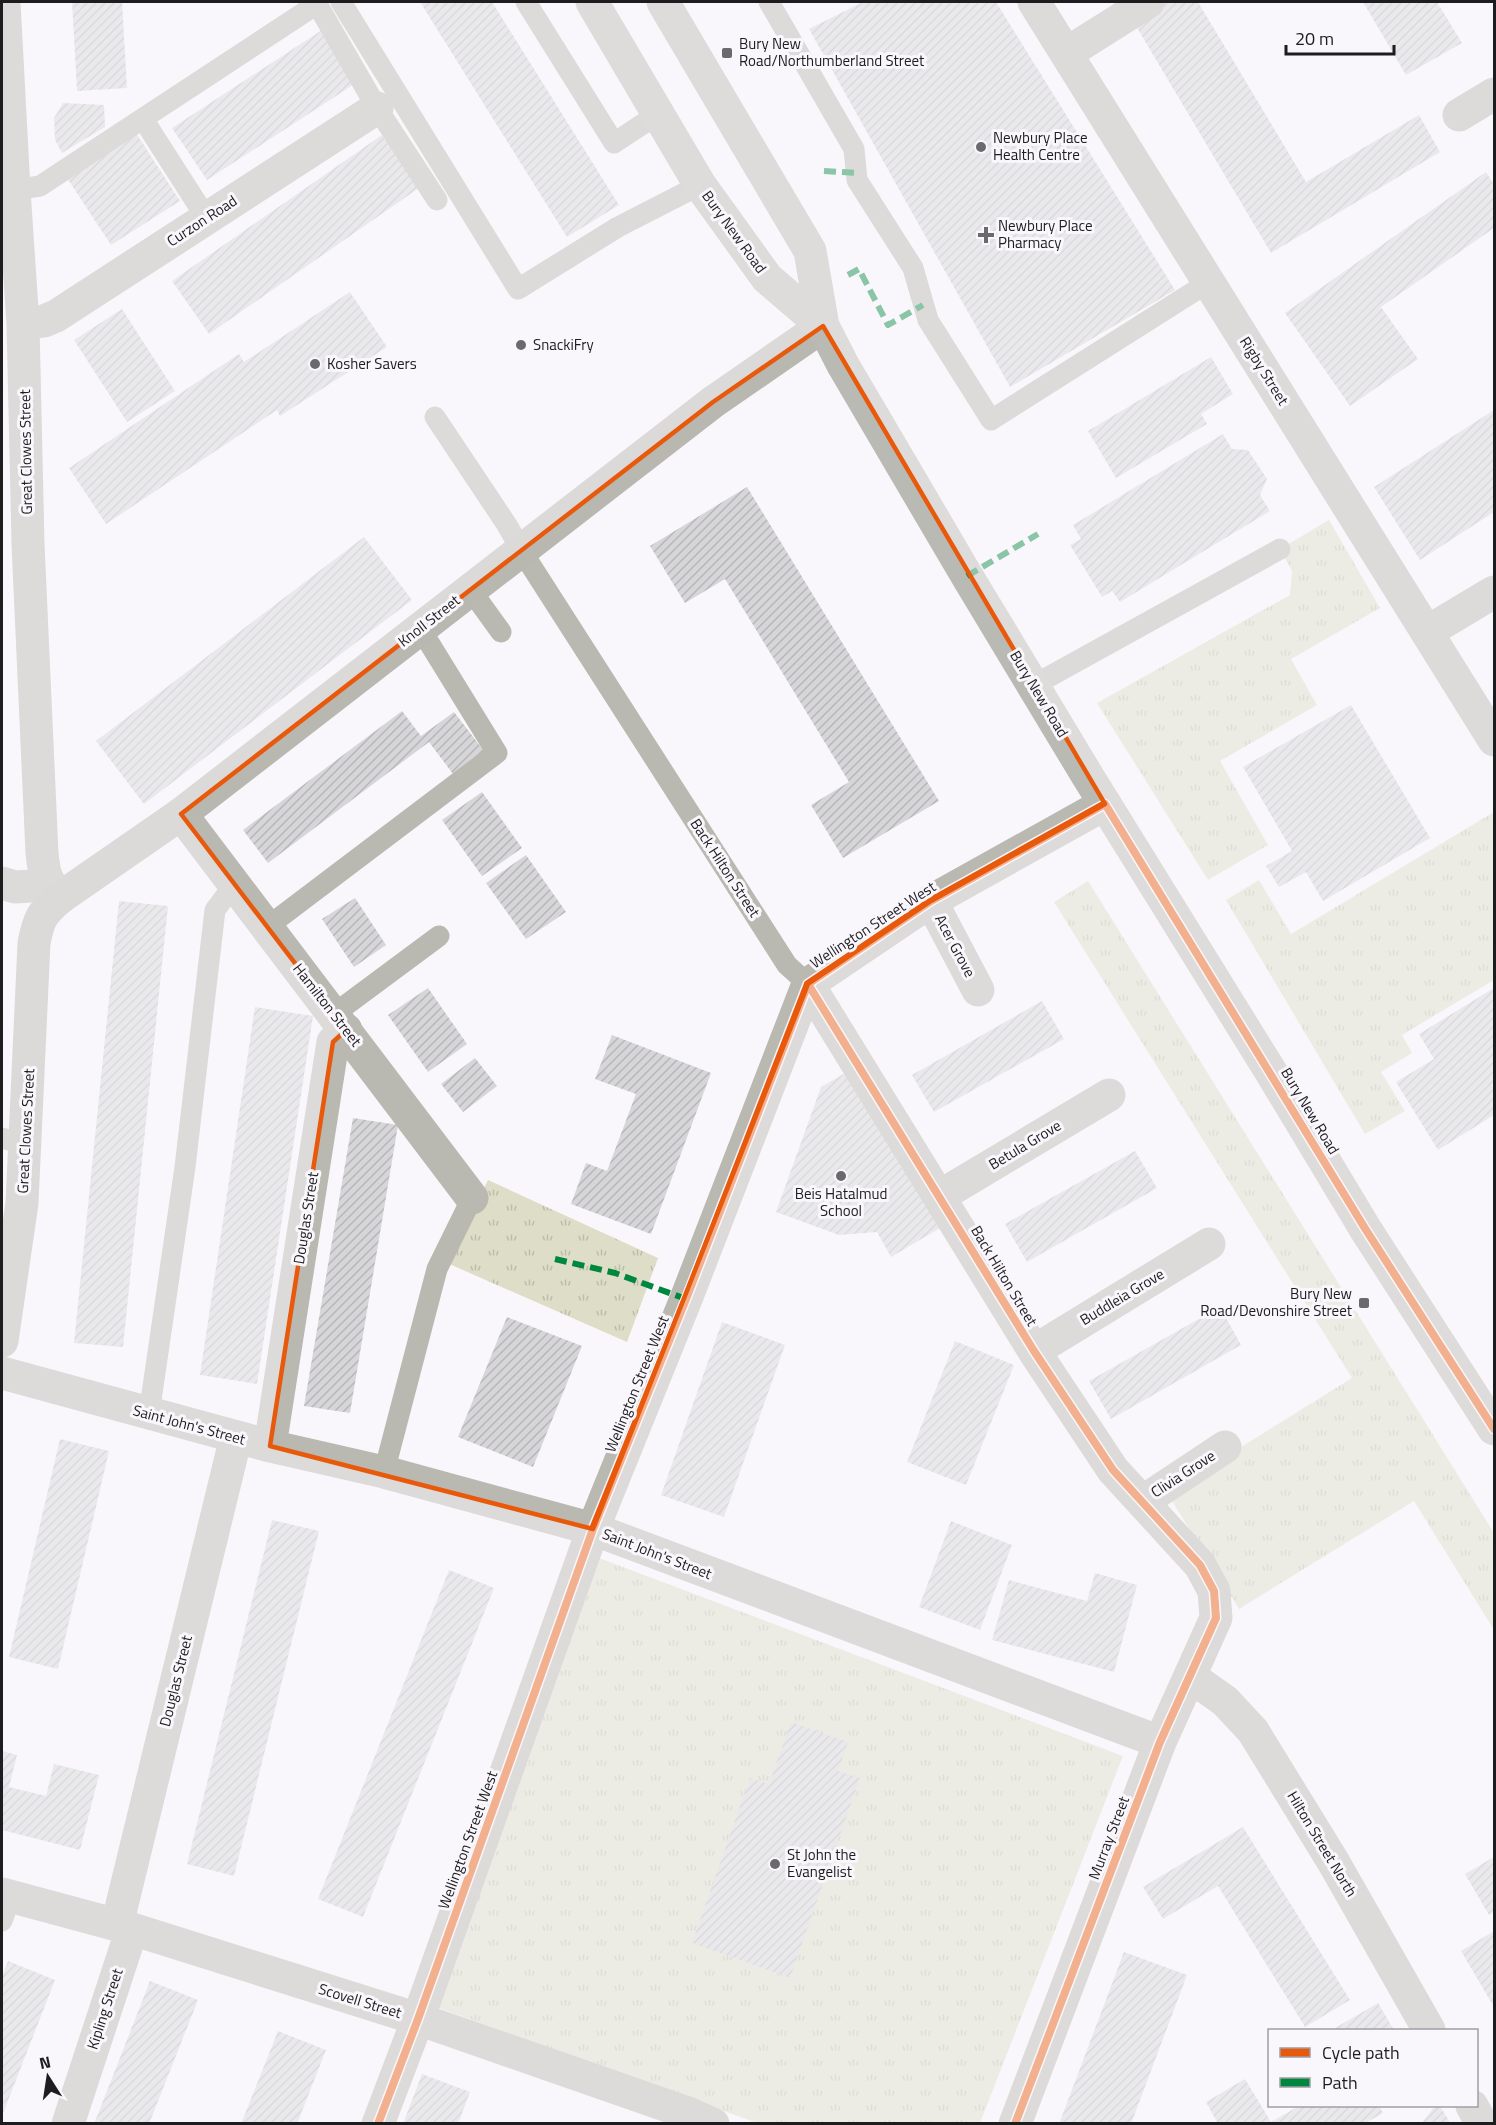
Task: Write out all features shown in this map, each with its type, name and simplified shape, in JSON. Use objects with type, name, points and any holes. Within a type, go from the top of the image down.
[{"type":"highway","name":"Bury New Road","points":[[592,2],[700,185],[767,278],[823,326],[843,365],[955,556],[1105,804],[1366,1230],[1494,1429]]},
{"type":"highway","points":[[663,2],[810,251],[823,326]]},
{"type":"main road","name":"Knoll Street","points":[[50,900],[182,814],[713,402],[823,326]]},
{"type":"main road","name":"Great Clowes Street","points":[[2,1341],[22,1203],[13,1141],[34,943],[50,900]]},
{"type":"street","name":"Great Clowes Street","points":[[4,2],[23,324],[15,543],[42,854],[50,900]]},
{"type":"street","name":"Rigby Street","points":[[1034,2],[1494,740]]},
{"type":"street","points":[[1067,53],[1148,2]]},
{"type":"street","points":[[1459,116],[1494,94]]},
{"type":"street","name":"Curzon Road","points":[[23,324],[44,321],[56,316],[377,108]]},
{"type":"street","points":[[1427,632],[1494,592]]},
{"type":"street","name":"Wellington Street West","points":[[378,2124],[418,2019],[593,1529],[686,1299],[808,984],[931,901],[1105,804]]},
{"type":"street","name":"Hamilton Street","points":[[182,814],[472,1198]]},
{"type":"street","points":[[2,883],[50,900]]},
{"type":"street","name":"Acer Grove","points":[[931,901],[978,990]]},
{"type":"street","name":"Back Hilton Street","points":[[808,984],[1034,1351],[1113,1470],[1200,1565]]},
{"type":"street","name":"Douglas Street","points":[[270,1446],[333,1042],[340,1022]]},
{"type":"street","name":"Betula Grove","points":[[940,1196],[1109,1095]]},
{"type":"street","name":"Buddleia Grove","points":[[1034,1351],[1209,1244]]},
{"type":"street","name":"Saint John's Street","points":[[2,1372],[149,1414],[270,1446],[384,1472],[593,1529],[1160,1742]]},
{"type":"street","name":"Douglas Street","points":[[124,1927],[236,1437]]},
{"type":"street","name":"Clivia Grove","points":[[1142,1502],[1225,1447]]},
{"type":"street","name":"Murray Street","points":[[1015,2124],[1160,1742],[1216,1618],[1214,1591],[1200,1565]]},
{"type":"street","name":"Hilton Street North","points":[[1191,1677],[1225,1701],[1253,1731],[1334,1863],[1428,2029]]},
{"type":"street","name":"Scovell Street","points":[[4,1903],[124,1927],[418,2019],[695,2120]]},
{"type":"street","name":"Kipling Street","points":[[68,2124],[124,1927]]},
{"type":"street","points":[[1473,2107],[1482,2124]]},
{"type":"lane","points":[[341,2],[518,289],[618,227],[700,185]]},
{"type":"lane","points":[[526,2],[614,143],[658,114]]},
{"type":"lane","points":[[769,2],[854,149],[857,180],[913,268],[928,320],[991,420],[1209,282]]},
{"type":"lane","points":[[14,190],[40,186],[317,4],[377,108],[437,200]]},
{"type":"lane","points":[[143,118],[207,219]]},
{"type":"lane","name":"Back Hilton Street","points":[[435,417],[507,525],[788,965],[808,984]]},
{"type":"lane","points":[[1034,685],[1280,549]]},
{"type":"lane","points":[[471,589],[501,632]]},
{"type":"lane","points":[[267,927],[497,753],[420,628]]},
{"type":"lane","points":[[149,1414],[185,1167],[215,910],[234,885]]},
{"type":"lane","points":[[340,1022],[439,936]]},
{"type":"lane","points":[[384,1472],[436,1269],[472,1198]]},
{"type":"highlighted area","points":[[823,326],[1105,804],[931,901],[808,984],[593,1529],[270,1446],[333,1042],[346,1030],[181,814],[713,402]]},
{"type":"green space","points":[[1329,520],[1380,608],[1291,659],[1317,705],[1220,761],[1268,845],[1208,880],[1097,703],[1290,595],[1292,571],[1280,549]]},
{"type":"green space","points":[[1494,812],[1494,980],[1402,1035],[1412,1053],[1381,1072],[1405,1111],[1365,1134],[1226,900],[1259,880],[1291,934]]},
{"type":"green space","points":[[1088,881],[1494,1533],[1494,1630],[1414,1501],[1239,1609],[1167,1493],[1352,1378],[1054,902]]},
{"type":"green space","points":[[488,1180],[658,1258],[627,1342],[447,1263]]},
{"type":"green space","points":[[599,1558],[1123,1756],[980,2123],[757,2123],[436,2007]]},
{"type":"building","points":[[72,2],[122,2],[127,88],[77,91]]},
{"type":"building","points":[[420,2],[492,2],[619,205],[567,237]]},
{"type":"building","name":"Newbury Place Health Centre","points":[[863,2],[996,2],[1175,290],[1010,387],[809,29]]},
{"type":"building","points":[[1165,2],[1198,2],[1306,182],[1419,115],[1440,152],[1271,253],[1133,21]]},
{"type":"building","points":[[1363,2],[1437,2],[1462,43],[1406,75]]},
{"type":"building","points":[[322,30],[356,83],[207,180],[172,128]]},
{"type":"building","points":[[63,103],[104,105],[105,127],[62,153],[55,140],[54,118]]},
{"type":"building","points":[[136,133],[180,201],[111,245],[67,178]]},
{"type":"building","points":[[382,135],[419,188],[209,334],[172,281]]},
{"type":"building","points":[[1486,172],[1494,184],[1494,228],[1381,307],[1418,359],[1350,406],[1285,313]]},
{"type":"building","points":[[350,292],[387,347],[280,416],[277,410],[106,524],[69,468],[239,354],[244,362]]},
{"type":"building","points":[[122,309],[175,391],[127,422],[74,340]]},
{"type":"building","points":[[1211,357],[1233,394],[1201,414],[1207,424],[1116,478],[1088,431]]},
{"type":"building","points":[[1494,410],[1494,512],[1420,560],[1374,487]]},
{"type":"building","points":[[1223,434],[1232,449],[1248,450],[1267,479],[1260,495],[1270,511],[1120,602],[1112,591],[1102,597],[1070,545],[1081,539],[1073,525]]},
{"type":"building","points":[[747,487],[939,801],[843,858],[811,805],[849,782],[725,579],[685,603],[650,546]]},
{"type":"building","points":[[364,537],[412,600],[144,804],[96,741]]},
{"type":"building","points":[[1351,705],[1430,838],[1323,901],[1306,872],[1279,887],[1266,866],[1292,851],[1243,767]]},
{"type":"building","points":[[402,711],[421,736],[454,712],[484,751],[453,774],[429,742],[268,863],[243,830]]},
{"type":"building","points":[[482,792],[522,848],[482,876],[442,820]]},
{"type":"building","points":[[526,855],[566,912],[526,939],[486,883]]},
{"type":"building","points":[[355,898],[386,945],[354,967],[322,919]]},
{"type":"building","points":[[119,901],[168,906],[123,1347],[74,1343]]},
{"type":"building","points":[[428,988],[467,1044],[428,1072],[388,1015]]},
{"type":"building","points":[[1494,988],[1494,1084],[1492,1085],[1494,1115],[1438,1150],[1396,1082],[1434,1059],[1419,1034]]},
{"type":"building","points":[[1042,1001],[1064,1039],[934,1112],[912,1075]]},
{"type":"building","points":[[255,1007],[313,1016],[257,1384],[200,1375]]},
{"type":"building","points":[[612,1035],[711,1073],[651,1234],[571,1204],[586,1163],[607,1171],[636,1094],[595,1079]]},
{"type":"building","points":[[475,1058],[497,1086],[463,1112],[441,1084]]},
{"type":"building","points":[[847,1072],[940,1228],[891,1257],[877,1232],[839,1235],[776,1212],[821,1087]]},
{"type":"building","points":[[353,1118],[398,1125],[350,1413],[304,1406]]},
{"type":"building","points":[[1135,1151],[1157,1188],[1027,1262],[1005,1224]]},
{"type":"building","points":[[1220,1307],[1241,1345],[1111,1419],[1089,1381]]},
{"type":"building","points":[[507,1317],[582,1346],[533,1467],[458,1437]]},
{"type":"building","points":[[722,1322],[785,1345],[724,1517],[661,1495]]},
{"type":"building","points":[[955,1341],[1014,1365],[966,1485],[907,1462]]},
{"type":"building","points":[[60,1439],[109,1451],[58,1669],[9,1657]]},
{"type":"building","points":[[272,1520],[319,1531],[234,1876],[187,1864]]},
{"type":"building","points":[[951,1521],[1012,1545],[980,1630],[919,1607]]},
{"type":"building","points":[[449,1570],[494,1588],[363,1917],[318,1899]]},
{"type":"building","points":[[1095,1573],[1137,1585],[1114,1672],[992,1640],[1009,1580],[1087,1601]]},
{"type":"building","name":"St John the Evangelist","points":[[791,1722],[848,1742],[838,1771],[860,1778],[790,1978],[692,1943],[750,1778],[769,1784]]},
{"type":"building","points":[[2,1751],[17,1755],[9,1787],[46,1796],[54,1764],[99,1775],[80,1850],[2,1830]]},
{"type":"building","points":[[1243,1827],[1350,2000],[1305,2027],[1218,1886],[1163,1919],[1143,1887]]},
{"type":"building","points":[[1494,1857],[1494,1912],[1489,1915],[1465,1874]]},
{"type":"building","points":[[1494,1931],[1494,2007],[1461,1951]]},
{"type":"building","points":[[1124,1952],[1187,1975],[1131,2124],[1059,2124]]},
{"type":"building","points":[[8,1961],[55,1980],[2,2116],[2,1976]]},
{"type":"building","points":[[150,1981],[198,2000],[149,2124],[94,2124]]},
{"type":"building","points":[[1378,2003],[1393,2029],[1336,2029]]},
{"type":"building","points":[[278,2031],[326,2050],[297,2124],[241,2124]]},
{"type":"building","points":[[422,2074],[470,2092],[458,2124],[403,2124]]},
{"type":"building","points":[[1245,2079],[1271,2122],[1297,2107],[1380,2107],[1383,2113],[1364,2124],[1218,2124],[1206,2102]]},
{"type":"building","points":[[1434,2107],[1441,2107],[1451,2124],[1421,2124]]},
{"type":"marked path","points":[[824,171],[857,173]]},
{"type":"marked path","points":[[848,275],[859,269],[888,325],[923,305]]},
{"type":"marked path","points":[[967,576],[1038,534]]},
{"type":"marked path","points":[[555,1259],[615,1273],[686,1299]]},
{"type":"cycle path","points":[[378,2124],[418,2019],[593,1529],[686,1299],[808,984],[931,901],[1105,804],[1366,1230],[1494,1429]]},
{"type":"cycle path","points":[[808,984],[1034,1351],[1113,1470],[1200,1565],[1214,1591],[1216,1618],[1160,1742],[1015,2124]]},
{"type":"place","name":"Bury New Road/Northumberland Street","points":[[727,53]]},
{"type":"place","name":"Newbury Place Health Centre","points":[[981,147]]},
{"type":"place","name":"Newbury Place Pharmacy","points":[[986,235]]},
{"type":"place","name":"SnackiFry","points":[[521,345]]},
{"type":"place","name":"Kosher Savers","points":[[315,364]]},
{"type":"place","name":"Beis Hatalmud School","points":[[841,1176]]},
{"type":"place","name":"Bury New Road/Devonshire Street","points":[[1364,1303]]},
{"type":"place","name":"St John the Evangelist","points":[[775,1864]]}]
